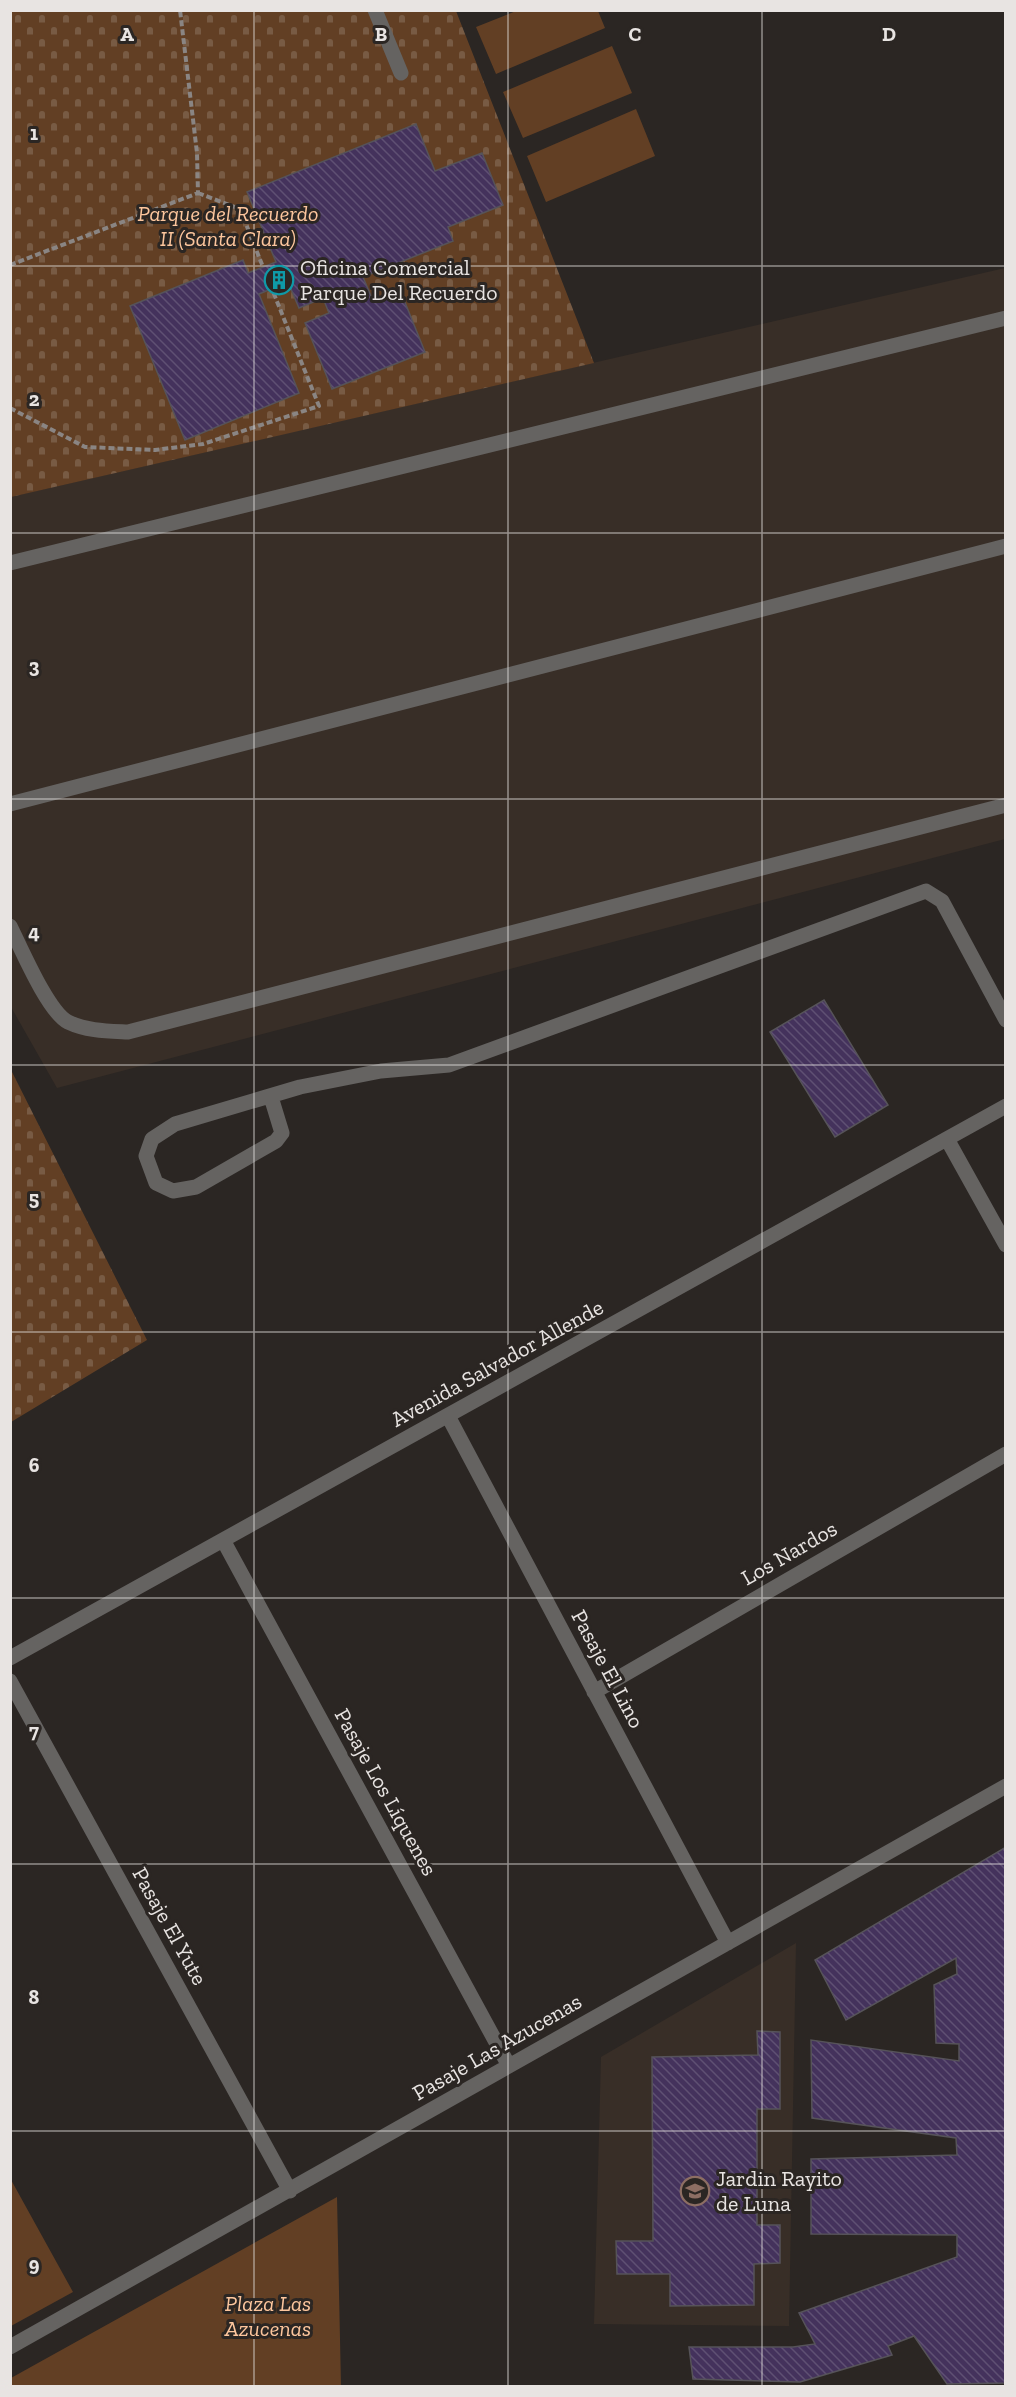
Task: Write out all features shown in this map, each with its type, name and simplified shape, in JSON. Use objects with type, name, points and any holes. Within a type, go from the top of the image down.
[{"type":"street","points":[[375,10],[401,72]]},
{"type":"street","points":[[10,563],[1005,318]]},
{"type":"street","points":[[10,804],[1005,546]]},
{"type":"street","points":[[10,926],[48,1002],[66,1021],[96,1031],[128,1032],[1005,805]]},
{"type":"street","points":[[271,1097],[282,1133],[276,1141],[196,1187],[173,1191],[156,1183],[146,1156],[152,1139],[175,1124],[300,1087],[381,1071],[449,1065],[926,891],[942,901],[1005,1020]]},
{"type":"street","name":"Avenida Salvador Allende","points":[[10,1659],[1005,1106]]},
{"type":"street","points":[[947,1139],[1005,1245]]},
{"type":"street","name":"Pasaje El Lino","points":[[448,1416],[728,1943]]},
{"type":"street","name":"Los Nardos","points":[[594,1692],[1005,1454]]},
{"type":"street","name":"Pasaje Los Líquenes","points":[[223,1540],[509,2066]]},
{"type":"street","name":"Pasaje El Yute","points":[[10,1681],[290,2191]]},
{"type":"street","name":"Pasaje Las Azucenas","points":[[10,2347],[1005,1786]]},
{"type":"path","points":[[180,10],[197,153],[198,193]]},
{"type":"path","points":[[10,265],[198,193],[240,209],[263,267]]},
{"type":"path","points":[[10,408],[85,447],[155,450],[203,444],[319,406],[272,289]]},
{"type":"shaded area","points":[[1005,268],[1005,839],[57,1088],[11,1007],[10,497]]},
{"type":"shaded area","name":"Jardin Rayito de Luna","points":[[796,1943],[789,2326],[594,2324],[601,2057]]},
{"type":"green space","name":"Parque del Recuerdo II (Santa Clara)","points":[[10,11],[456,11],[594,363],[11,497]]},
{"type":"green space","points":[[516,11],[598,11],[605,28],[496,74],[476,27]]},
{"type":"green space","points":[[612,46],[632,93],[523,138],[503,92]]},
{"type":"green space","points":[[636,109],[655,156],[546,202],[527,156]]},
{"type":"green space","points":[[11,1070],[147,1340],[10,1422]]},
{"type":"green space","points":[[10,2178],[73,2292],[11,2326],[10,2326]]},
{"type":"green space","name":"Plaza Las Azucenas","points":[[337,2197],[341,2386],[11,2386],[11,2378]]},
{"type":"building","name":"Oficina Comercial Parque Del Recuerdo","points":[[416,124],[435,171],[482,153],[503,205],[448,227],[453,241],[363,277],[373,301],[400,290],[425,352],[332,389],[305,323],[329,313],[323,298],[299,308],[288,282],[259,294],[299,393],[185,440],[130,306],[243,260],[248,273],[276,262],[247,192]]},
{"type":"building","points":[[824,1000],[888,1105],[835,1137],[770,1032]]},
{"type":"building","points":[[1006,1847],[1006,2383],[947,2384],[914,2336],[888,2346],[892,2355],[800,2382],[693,2379],[689,2347],[793,2347],[815,2344],[799,2313],[957,2257],[957,2235],[811,2234],[811,2159],[957,2155],[956,2138],[812,2118],[811,2040],[959,2061],[959,2044],[936,2043],[934,1985],[957,1974],[956,1958],[846,2020],[815,1960]]},
{"type":"building","points":[[757,2031],[780,2032],[780,2109],[757,2109],[757,2225],[780,2225],[780,2263],[754,2264],[754,2305],[670,2306],[670,2274],[617,2274],[616,2241],[653,2241],[652,2057],[758,2055]]},
{"type":"place","name":"Oficina Comercial Parque Del Recuerdo","points":[[279,280]]},
{"type":"place","name":"Jardin Rayito de Luna","points":[[695,2191]]}]
